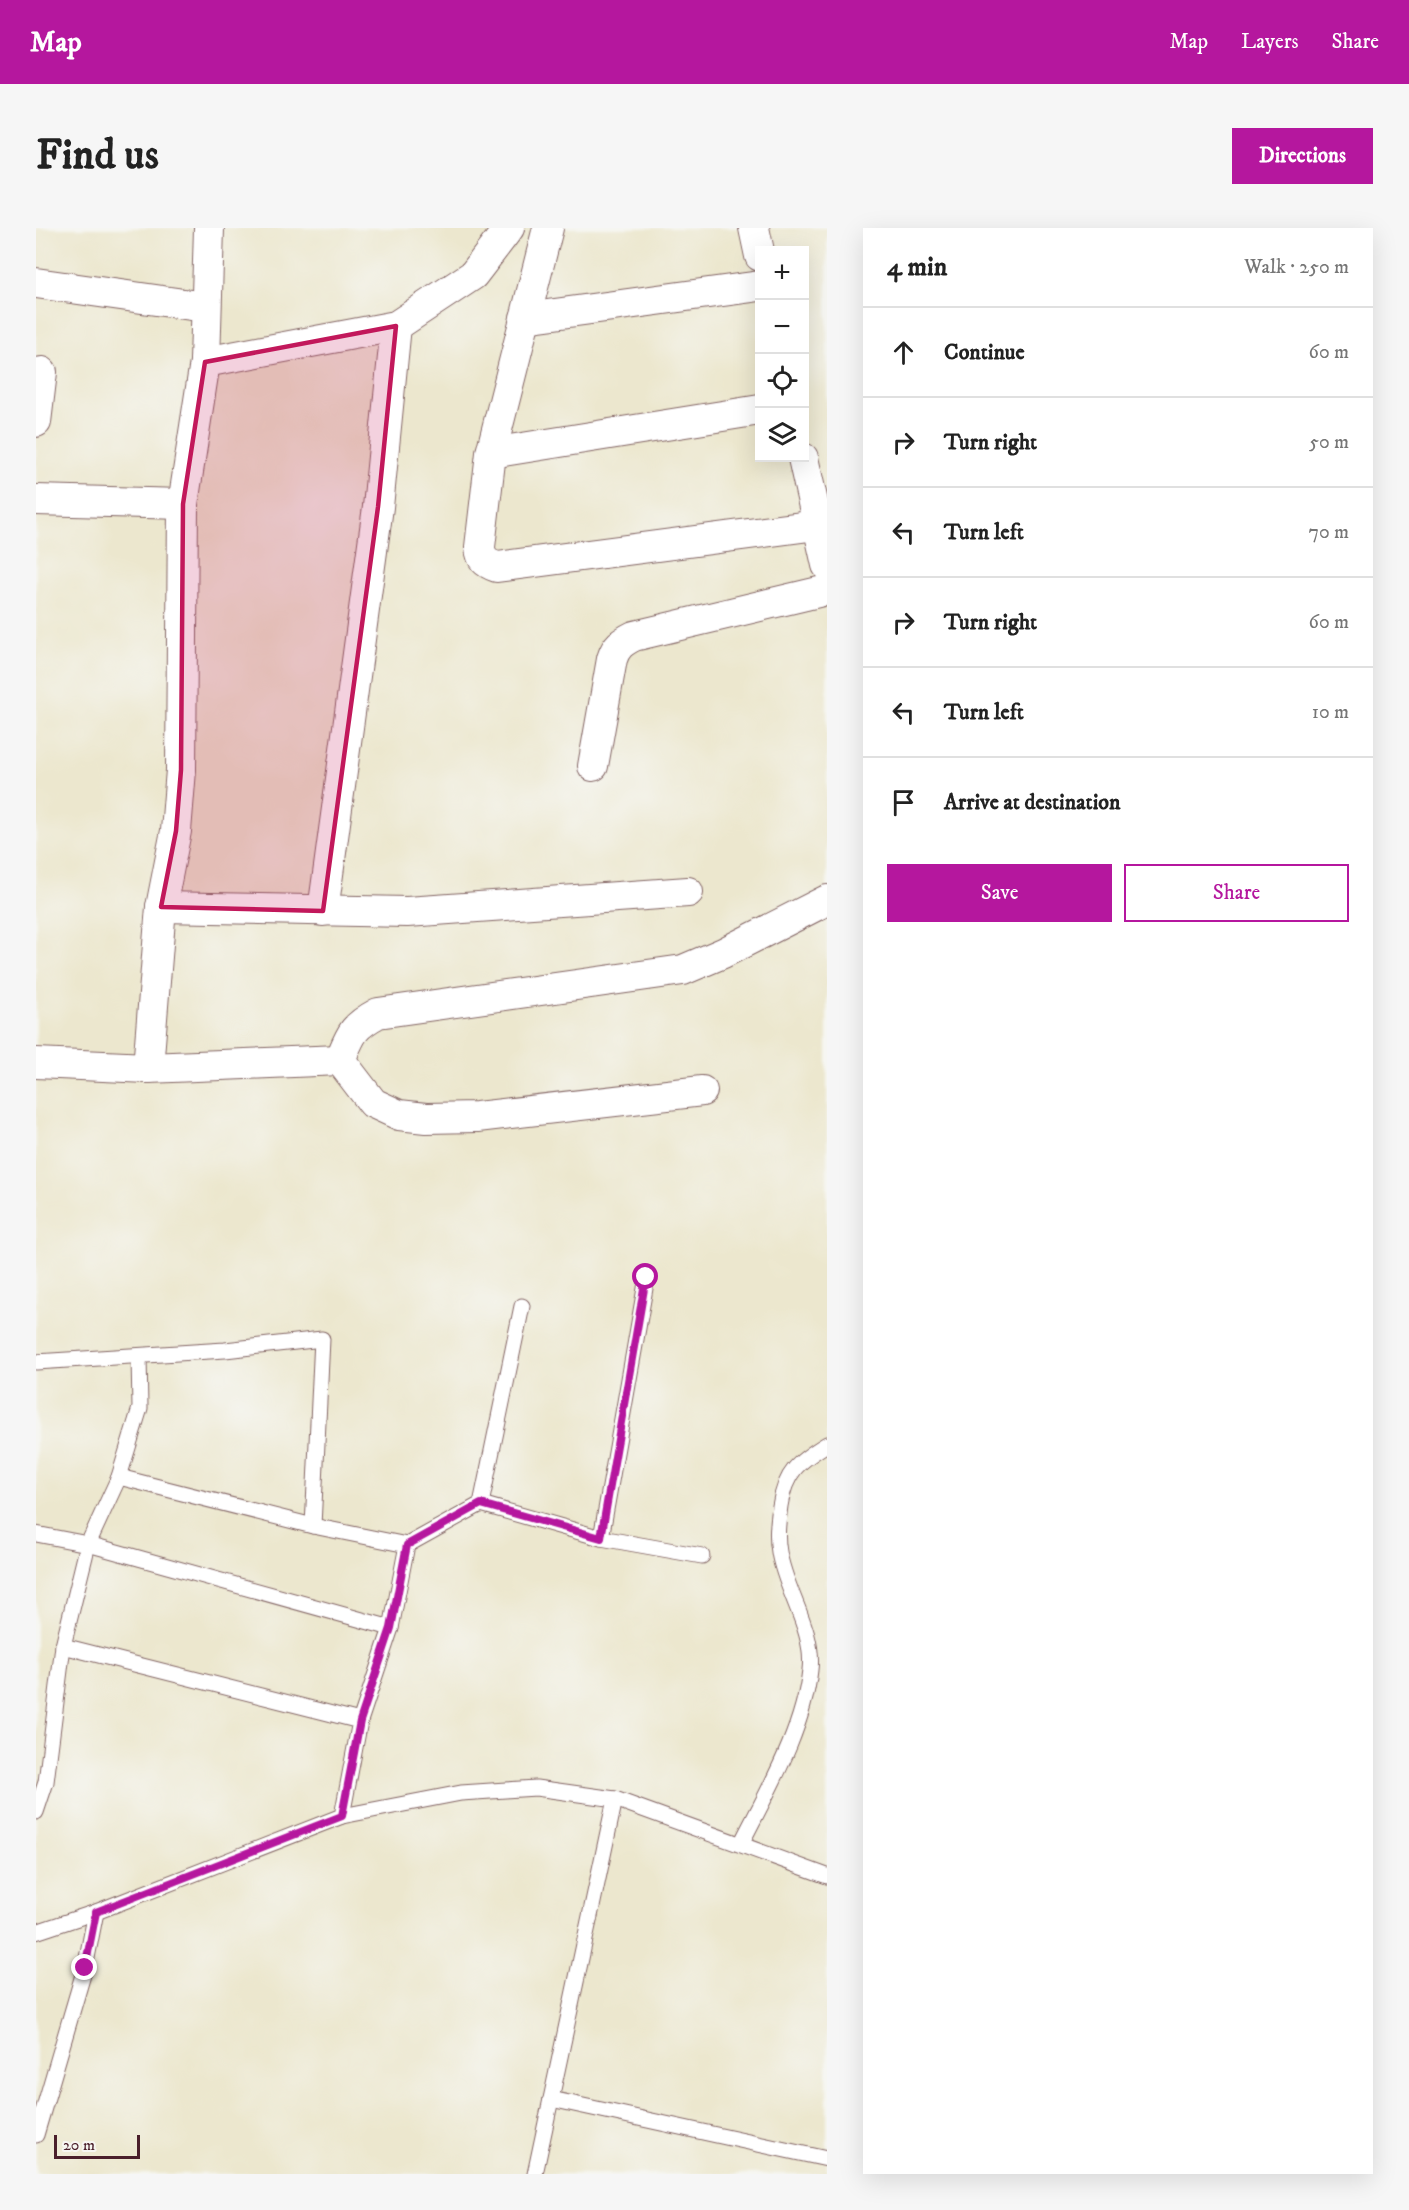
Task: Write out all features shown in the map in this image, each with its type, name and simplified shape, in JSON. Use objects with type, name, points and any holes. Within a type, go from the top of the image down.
[{"type":"street","points":[[148,1068],[161,907],[176,831],[181,770],[183,504],[205,362],[209,228]]},
{"type":"street","points":[[205,362],[396,326],[473,275],[509,228]]},
{"type":"street","points":[[548,228],[491,453],[480,547],[484,561],[496,567],[817,525]]},
{"type":"street","points":[[754,228],[757,246]]},
{"type":"street","points":[[36,284],[205,307]]},
{"type":"street","points":[[525,318],[755,287]]},
{"type":"street","points":[[323,911],[378,507],[396,326]]},
{"type":"street","points":[[36,422],[42,372]]},
{"type":"street","points":[[491,453],[755,411]]},
{"type":"street","points":[[804,462],[827,565]]},
{"type":"street","points":[[36,500],[183,504]]},
{"type":"street","points":[[593,766],[612,659],[615,648],[623,641],[634,636],[827,590]]},
{"type":"street","points":[[161,907],[407,912],[688,892]]},
{"type":"street","points":[[340,1060],[351,1033],[362,1022],[378,1014],[684,970],[723,953],[827,900]]},
{"type":"street","points":[[36,1063],[148,1068],[340,1060]]},
{"type":"street","points":[[340,1060],[373,1103],[399,1115],[426,1118],[477,1117],[702,1091]]},
{"type":"lane","points":[[601,1538],[646,1277]]},
{"type":"lane","points":[[481,1504],[522,1306]]},
{"type":"lane","points":[[36,1362],[225,1350],[322,1339],[314,1526]]},
{"type":"lane","points":[[36,1812],[46,1782],[63,1646],[88,1544],[119,1477],[140,1408],[139,1356]]},
{"type":"lane","points":[[741,1844],[792,1736],[806,1694],[810,1668],[809,1645],[779,1553],[776,1530],[782,1495],[788,1476],[802,1460],[827,1444]]},
{"type":"lane","points":[[119,1477],[314,1526],[407,1545],[481,1504],[601,1538],[702,1556]]},
{"type":"lane","points":[[36,1534],[88,1544],[391,1628]]},
{"type":"lane","points":[[342,1816],[360,1721],[391,1628],[407,1545]]},
{"type":"lane","points":[[63,1646],[360,1721]]},
{"type":"lane","points":[[36,1932],[96,1912],[342,1816],[471,1792],[536,1788],[615,1799],[827,1876]]},
{"type":"lane","points":[[535,2174],[615,1799]]},
{"type":"lane","points":[[36,2135],[85,1968],[96,1912]]},
{"type":"lane","points":[[551,2099],[827,2159]]},
{"type":"highlighted area","points":[[396,326],[378,507],[323,911],[161,907],[176,831],[181,770],[183,504],[205,362]]},
{"type":"route","points":[[85,1968],[96,1912],[342,1816],[360,1721],[391,1628],[407,1545],[481,1504],[601,1538],[646,1277]]}]
